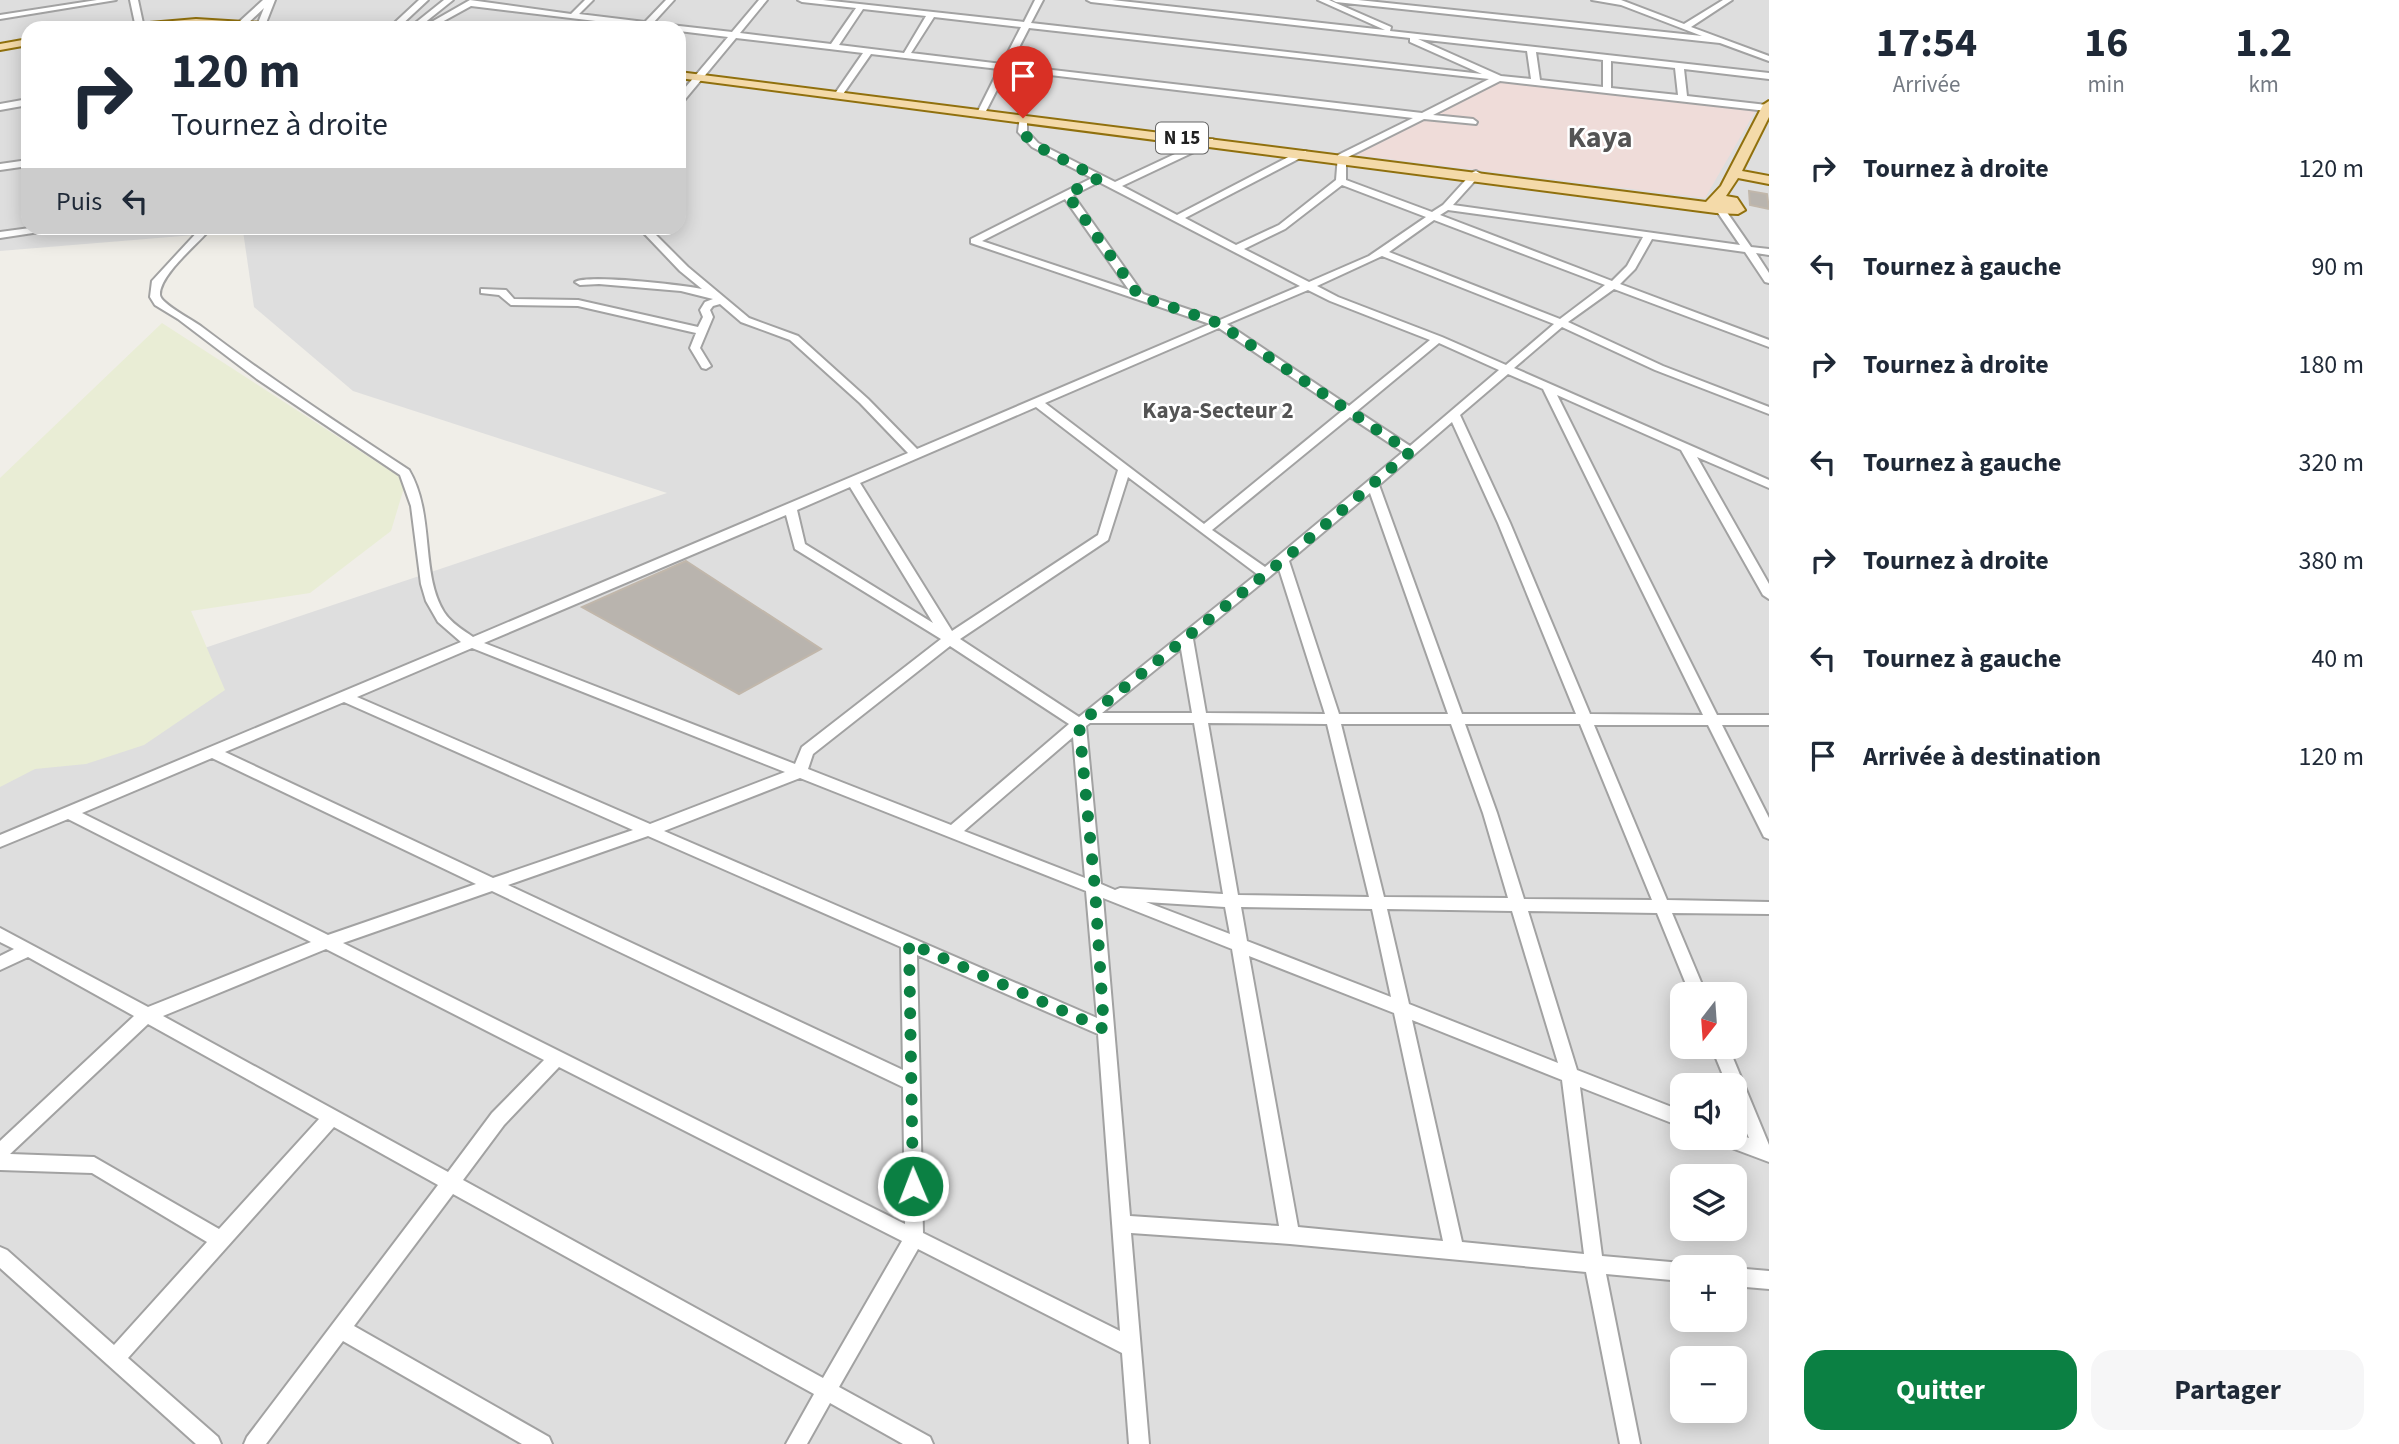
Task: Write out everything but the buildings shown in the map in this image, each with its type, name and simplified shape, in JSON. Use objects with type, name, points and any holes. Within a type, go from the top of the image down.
[{"type":"main road","points":[[0,47],[21,43]]},
{"type":"main road","name":"N 15","points":[[686,76],[1685,201],[1722,203]]},
{"type":"main road","points":[[1722,203],[1768,107]]},
{"type":"main road","points":[[1735,174],[1769,180]]},
{"type":"street","points":[[0,17],[55,4],[112,0]]},
{"type":"street","points":[[134,0],[139,21]]},
{"type":"street","points":[[245,21],[269,0]]},
{"type":"street","points":[[264,21],[268,15],[269,0]]},
{"type":"street","points":[[401,21],[424,0]]},
{"type":"street","points":[[422,21],[449,0]]},
{"type":"street","points":[[573,16],[589,0]]},
{"type":"street","points":[[651,21],[670,0]]},
{"type":"street","points":[[686,93],[763,0]]},
{"type":"street","points":[[802,0],[1768,107]]},
{"type":"street","points":[[895,10],[903,0]]},
{"type":"street","points":[[981,113],[1039,0]]},
{"type":"street","points":[[1091,0],[1769,76]]},
{"type":"street","points":[[1322,0],[1499,78]]},
{"type":"street","points":[[1336,0],[1722,41]]},
{"type":"street","points":[[1596,0],[1618,1],[1769,60]]},
{"type":"street","points":[[1685,27],[1722,1]]},
{"type":"street","points":[[438,21],[472,2],[620,21]]},
{"type":"street","points":[[834,46],[861,7]]},
{"type":"street","points":[[907,54],[931,15]]},
{"type":"street","points":[[686,28],[1473,122]]},
{"type":"street","points":[[1531,49],[1536,82]]},
{"type":"street","points":[[838,95],[869,50]]},
{"type":"street","points":[[1607,58],[1607,90]]},
{"type":"street","points":[[1679,66],[1684,99]]},
{"type":"street","points":[[1342,181],[1341,158],[1499,78]]},
{"type":"street","points":[[0,107],[21,103]]},
{"type":"street","points":[[1023,118],[1022,132],[1035,145],[1308,285],[1769,484]]},
{"type":"street","points":[[1115,186],[1210,141]]},
{"type":"street","points":[[1178,218],[1303,153]]},
{"type":"street","points":[[0,167],[21,164]]},
{"type":"street","points":[[0,841],[853,482],[1308,285],[1381,252],[1446,207],[1476,174]]},
{"type":"street","points":[[1099,178],[974,242],[1218,323],[1410,452]]},
{"type":"street","points":[[1342,181],[1769,344]]},
{"type":"street","points":[[1237,248],[1282,227],[1342,181]]},
{"type":"street","points":[[1067,194],[1139,296]]},
{"type":"street","points":[[1722,203],[1734,229],[1769,280]]},
{"type":"street","points":[[1446,207],[1769,252]]},
{"type":"street","points":[[0,236],[21,232]]},
{"type":"street","points":[[200,235],[157,281],[155,297],[160,304],[182,317],[261,377],[405,473],[415,495],[435,607],[446,622],[471,643],[1670,1114]]},
{"type":"street","points":[[651,235],[684,269],[745,320],[794,338],[864,401],[916,455]]},
{"type":"street","points":[[953,832],[1083,721],[1283,561],[1562,323],[1614,284],[1631,267],[1649,235]]},
{"type":"street","points":[[1381,252],[1562,323],[1659,368],[1769,411]]},
{"type":"street","points":[[580,282],[603,280],[629,285],[699,290],[722,300]]},
{"type":"street","points":[[485,291],[502,292],[511,302],[578,303],[702,331]]},
{"type":"street","points":[[706,366],[695,348],[708,317],[705,310],[709,304],[722,300]]},
{"type":"street","points":[[1204,530],[1438,339]]},
{"type":"street","points":[[1548,388],[1769,833]]},
{"type":"street","points":[[1037,402],[1266,574]]},
{"type":"street","points":[[1454,415],[1504,523],[1693,982]]},
{"type":"street","points":[[1686,449],[1769,595]]},
{"type":"street","points":[[0,1152],[147,1015],[327,942],[650,830],[799,773],[807,751],[950,639],[1104,537],[1124,469]]},
{"type":"street","points":[[853,482],[950,639]]},
{"type":"street","points":[[1373,484],[1520,906],[1570,1075],[1594,1263],[1630,1444]]},
{"type":"street","points":[[792,512],[799,547],[1083,721],[1199,718],[1769,720]]},
{"type":"street","points":[[1283,561],[1333,718],[1378,903],[1399,1009],[1434,1148],[1455,1251]]},
{"type":"street","points":[[1186,639],[1290,1235]]},
{"type":"street","points":[[344,697],[1104,1029]]},
{"type":"street","points":[[1083,721],[1100,891],[1104,1029],[1139,1444]]},
{"type":"street","points":[[212,752],[912,1083]]},
{"type":"street","points":[[68,812],[1130,1347]]},
{"type":"street","points":[[1100,891],[1230,901],[1769,908]]},
{"type":"street","points":[[0,934],[923,1444]]},
{"type":"street","points":[[796,1444],[914,1238],[909,943]]},
{"type":"street","points":[[0,963],[29,950]]},
{"type":"street","points":[[254,1444],[498,1119],[557,1058]]},
{"type":"street","points":[[1725,1059],[1766,1153]]},
{"type":"street","points":[[115,1358],[219,1238],[332,1117]]},
{"type":"street","points":[[1747,1146],[1766,1153]]},
{"type":"street","points":[[0,1162],[93,1165],[219,1238]]},
{"type":"street","points":[[1120,1224],[1290,1235],[1670,1271]]},
{"type":"street","points":[[0,1256],[211,1444]]},
{"type":"street","points":[[1747,1278],[1769,1280]]},
{"type":"street","points":[[341,1329],[541,1444]]},
{"type":"shaded area","points":[[0,0],[1769,0],[1769,1444],[0,1444],[0,727],[91,686],[667,493],[353,391],[254,307],[244,235],[686,235],[686,21],[21,21],[21,235],[194,235],[0,251]]},
{"type":"shaded area","points":[[1501,81],[1756,110],[1705,198],[1356,155]]},
{"type":"green space","points":[[162,323],[406,481],[391,531],[310,593],[191,611],[225,690],[144,745],[86,764],[35,769],[0,787],[0,478]]},
{"type":"district","name":"Kaya","points":[[1600,137]]},
{"type":"district","name":"Kaya-Secteur 2","points":[[1218,410]]},
{"type":"route","points":[[913,1186],[909,943],[1104,1029],[1095,889],[1079,724],[1299,547],[1410,452],[1218,323],[1139,296],[1067,194],[1099,178],[1035,145],[1022,132],[1023,118]]}]
